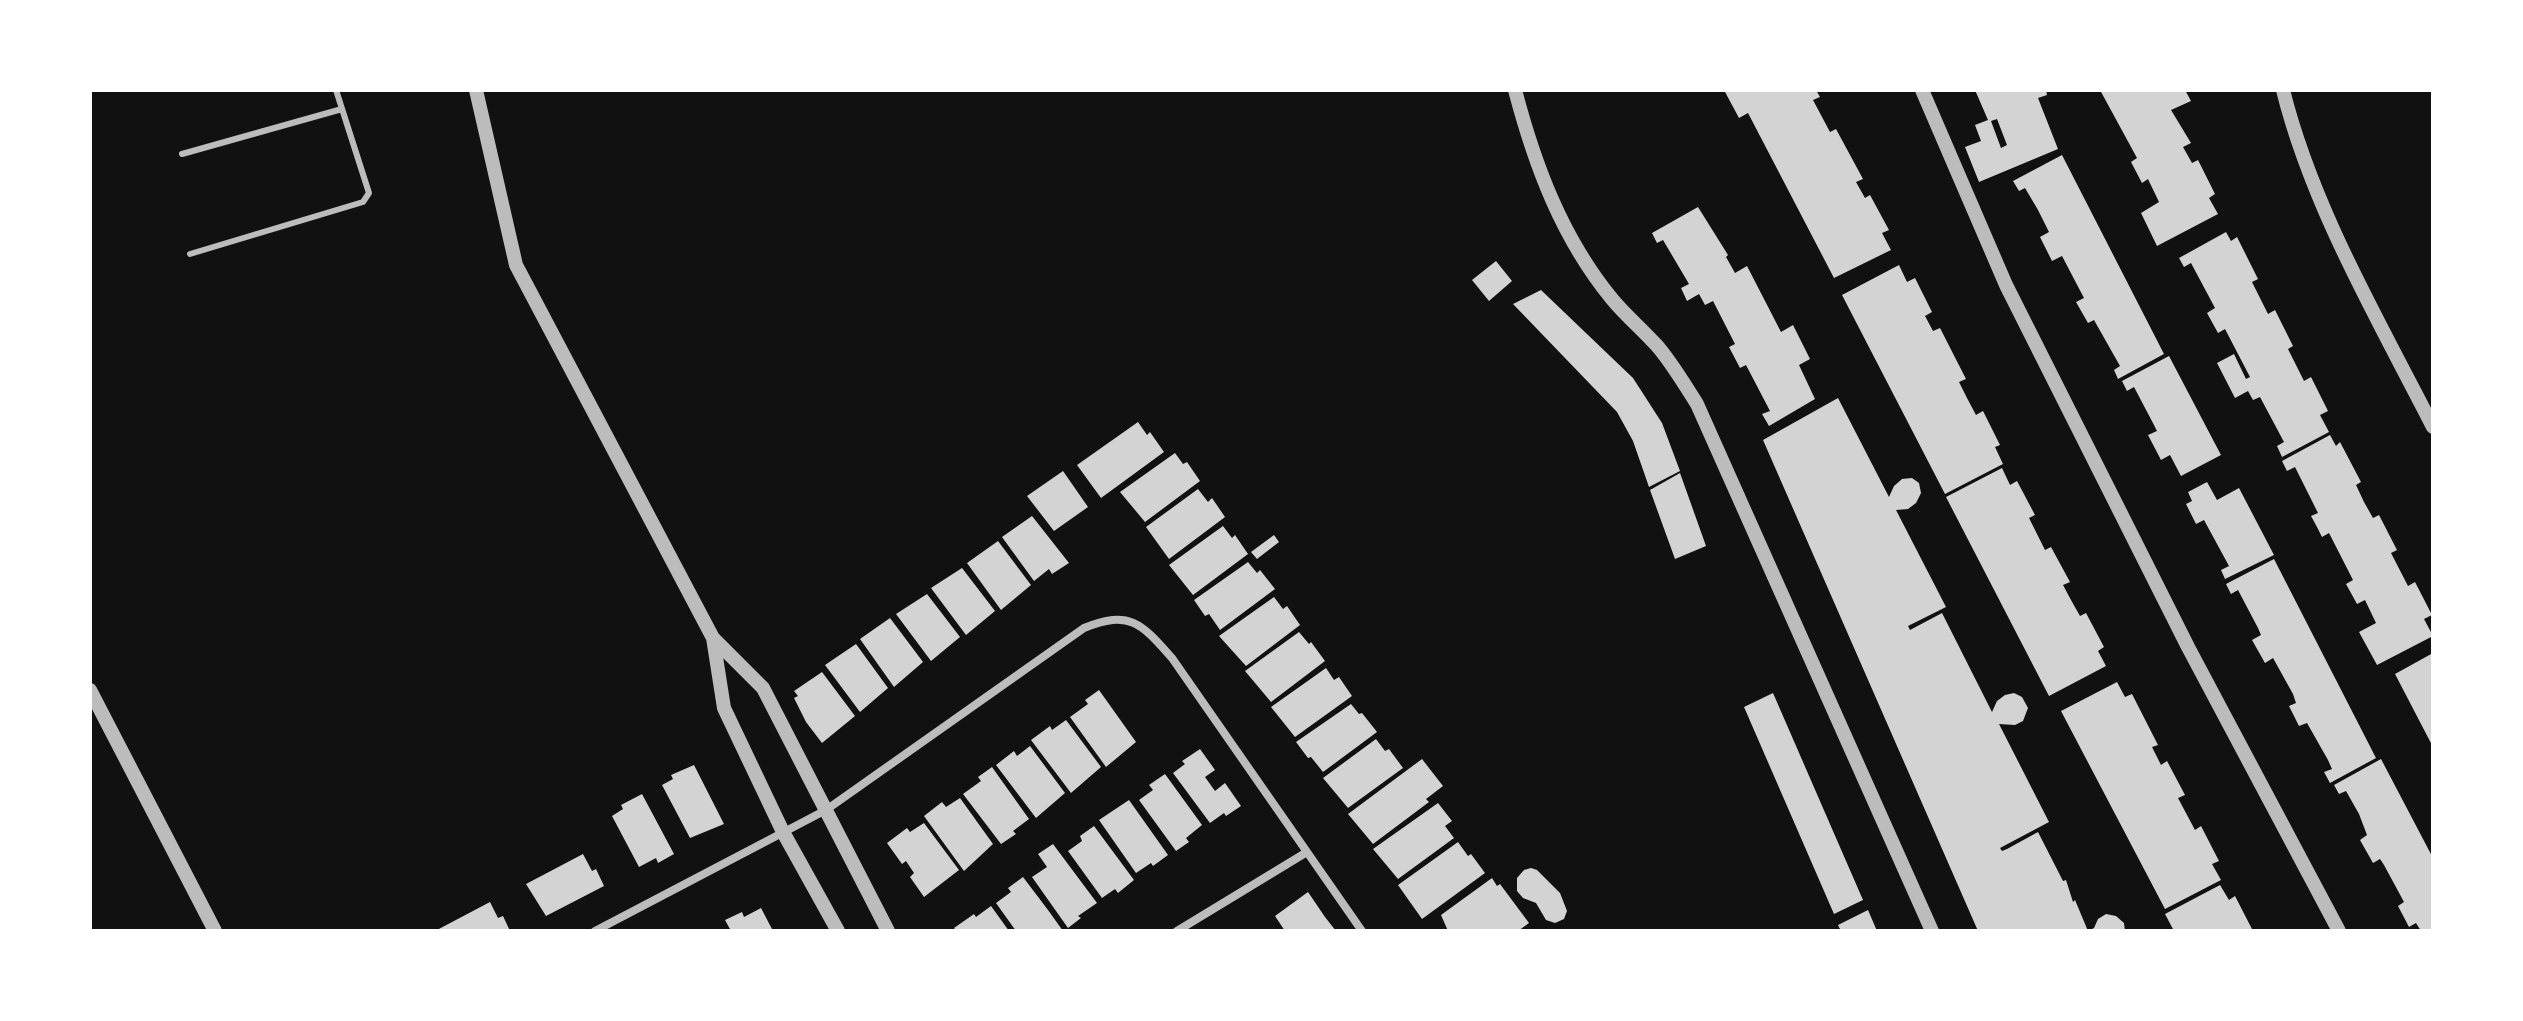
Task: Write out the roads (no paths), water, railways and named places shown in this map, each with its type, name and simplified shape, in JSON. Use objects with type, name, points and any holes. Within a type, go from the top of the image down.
[{"type":"street","points":[[476,90],[516,265],[713,638],[763,688],[888,931]]},
{"type":"street","points":[[1515,90],[1527,136],[1552,205],[1573,244],[1612,299],[1660,350],[1697,404],[1932,931]]},
{"type":"street","points":[[1922,90],[2006,285],[2181,633],[2339,931]]},
{"type":"street","points":[[2283,90],[2289,117],[2325,213],[2433,427]]},
{"type":"street","points":[[595,931],[826,810],[1084,628],[1106,619],[1128,619],[1145,628],[1172,658],[1362,931]]},
{"type":"street","points":[[713,638],[724,708],[783,832],[838,931]]},
{"type":"street","points":[[90,690],[215,931]]},
{"type":"street","points":[[1177,931],[1307,852]]},
{"type":"lane","points":[[190,254],[363,202],[369,193],[336,90]]},
{"type":"lane","points":[[182,154],[342,109]]}]
